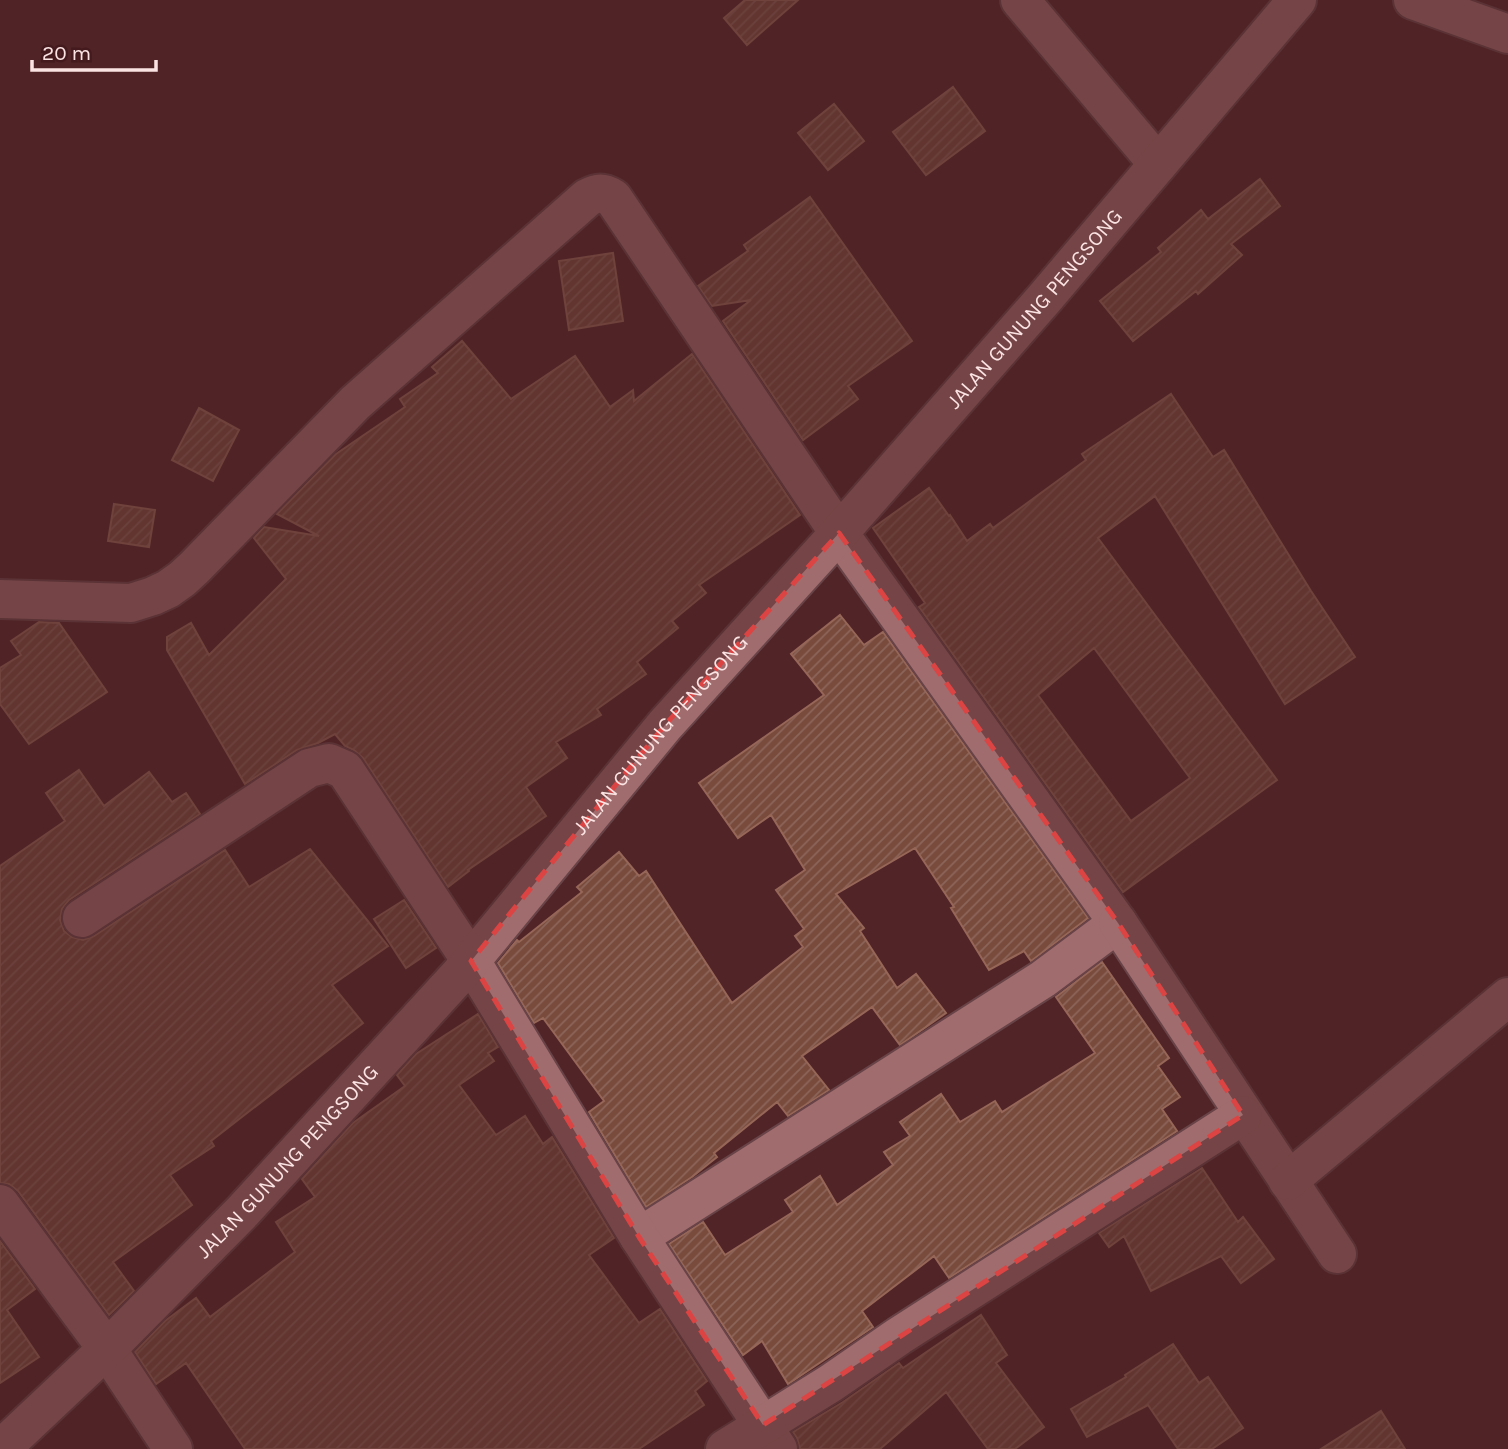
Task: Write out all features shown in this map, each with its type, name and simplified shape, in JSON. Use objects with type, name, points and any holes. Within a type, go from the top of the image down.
[{"type":"street","points":[[1020,0],[1158,164]]},
{"type":"street","name":"JALAN GUNUNG PENGSONG","points":[[1,1449],[107,1349],[243,1212],[471,961],[665,725],[839,533],[1044,299],[1297,0]]},
{"type":"street","points":[[1413,0],[1508,34]]},
{"type":"street","points":[[0,599],[131,603],[153,597],[168,589],[188,573],[355,403],[587,198],[604,192],[613,198],[839,533],[1118,923],[1337,1254]]},
{"type":"street","points":[[82,918],[309,768],[328,763],[345,770],[471,961],[639,1237],[771,1437]]},
{"type":"street","points":[[639,1237],[1043,979],[1118,923]]},
{"type":"street","points":[[1288,1181],[1508,997]]},
{"type":"street","points":[[725,1449],[771,1437],[831,1383],[899,1336],[1243,1115]]},
{"type":"street","points":[[0,1204],[107,1349],[173,1449]]},
{"type":"highlighted area","points":[[839,533],[1118,923],[1243,1115],[763,1425],[639,1237],[471,961],[665,725]]},
{"type":"building","points":[[745,0],[798,0],[747,45],[724,18]]},
{"type":"building","points":[[953,87],[985,131],[926,175],[893,132]]},
{"type":"building","points":[[834,104],[864,141],[828,170],[798,133]]},
{"type":"building","points":[[1260,179],[1280,206],[1231,244],[1242,255],[1198,294],[1196,291],[1133,341],[1100,301],[1161,252],[1158,248],[1201,210],[1208,219]]},
{"type":"building","points":[[810,197],[912,341],[848,386],[858,399],[803,440],[723,321],[751,300],[712,306],[698,286],[748,251],[744,245]]},
{"type":"building","points":[[613,253],[623,321],[569,330],[559,261]]},
{"type":"building","points":[[462,341],[511,399],[575,356],[610,407],[633,390],[634,401],[692,354],[800,515],[699,585],[706,593],[672,621],[678,628],[637,662],[646,674],[597,709],[601,715],[556,742],[567,758],[526,787],[546,816],[448,887],[363,758],[345,746],[335,734],[297,750],[245,784],[167,650],[167,637],[191,623],[209,655],[286,579],[254,538],[264,527],[319,536],[277,514],[336,454],[405,407],[400,399],[438,373],[432,367]]},
{"type":"building","points":[[1171,394],[1213,457],[1224,450],[1355,657],[1285,704],[1155,496],[1098,538],[1277,780],[1123,892],[919,607],[925,603],[873,528],[929,488],[967,541],[990,524],[993,528],[1086,460],[1082,454]],"holes":[[[1094,648],[1190,778],[1131,821],[1038,695]]]},
{"type":"building","points":[[199,408],[239,430],[213,481],[172,460]]},
{"type":"building","points":[[114,504],[155,510],[149,547],[108,541]]},
{"type":"building","points":[[840,615],[864,645],[883,632],[1088,918],[1031,961],[1024,951],[989,970],[951,908],[954,907],[915,848],[836,894],[864,928],[860,931],[897,988],[916,974],[946,1013],[900,1045],[872,1007],[802,1056],[829,1090],[788,1116],[777,1102],[714,1153],[717,1157],[646,1207],[589,1112],[604,1101],[543,1018],[534,1023],[498,963],[517,940],[519,942],[582,892],[577,887],[619,852],[639,876],[646,871],[732,1003],[803,947],[795,936],[804,929],[776,890],[805,870],[771,815],[738,838],[699,783],[824,695],[791,654]]},
{"type":"building","points":[[39,622],[59,623],[107,692],[29,744],[0,704],[0,668],[21,655],[11,641]]},
{"type":"building","points":[[79,770],[104,806],[149,772],[172,802],[186,793],[200,814],[69,900],[62,909],[60,920],[64,931],[72,937],[83,940],[94,936],[225,850],[249,887],[310,849],[388,946],[332,985],[363,1023],[211,1141],[214,1146],[170,1175],[192,1205],[113,1262],[134,1291],[109,1315],[18,1191],[9,1184],[0,1183],[0,866],[65,821],[46,793]]},
{"type":"building","points":[[404,900],[436,948],[406,968],[374,919]]},
{"type":"building","points":[[1102,962],[1169,1058],[1158,1066],[1180,1097],[1162,1109],[1177,1131],[949,1278],[934,1256],[862,1311],[873,1327],[788,1384],[762,1341],[743,1355],[669,1244],[703,1222],[725,1255],[793,1212],[785,1200],[820,1176],[837,1205],[893,1165],[884,1152],[910,1136],[900,1122],[941,1094],[960,1122],[995,1101],[1002,1112],[1095,1053],[1056,997]]},
{"type":"building","points":[[478,1014],[498,1047],[488,1053],[494,1061],[459,1085],[496,1135],[525,1116],[543,1144],[552,1137],[614,1238],[589,1255],[639,1323],[660,1309],[707,1381],[695,1391],[704,1405],[639,1449],[245,1449],[186,1363],[156,1384],[135,1352],[165,1321],[196,1298],[210,1317],[295,1252],[276,1222],[315,1197],[302,1179],[353,1123],[405,1086],[397,1075],[416,1054]]},
{"type":"building","points":[[1202,1168],[1238,1222],[1243,1217],[1274,1259],[1241,1283],[1221,1256],[1151,1291],[1124,1236],[1109,1247],[1099,1233]]},
{"type":"building","points":[[0,1241],[35,1289],[7,1310],[39,1357],[0,1383]]},
{"type":"building","points":[[981,1315],[1007,1355],[996,1363],[1044,1427],[1015,1449],[988,1449],[946,1392],[880,1449],[800,1449],[793,1432],[843,1402],[899,1363],[903,1368]]},
{"type":"building","points":[[1173,1344],[1199,1383],[1208,1377],[1243,1428],[1212,1449],[1178,1449],[1148,1405],[1087,1437],[1071,1409],[1126,1377],[1125,1375]]},
{"type":"building","points":[[1381,1411],[1405,1449],[1321,1449]]}]
